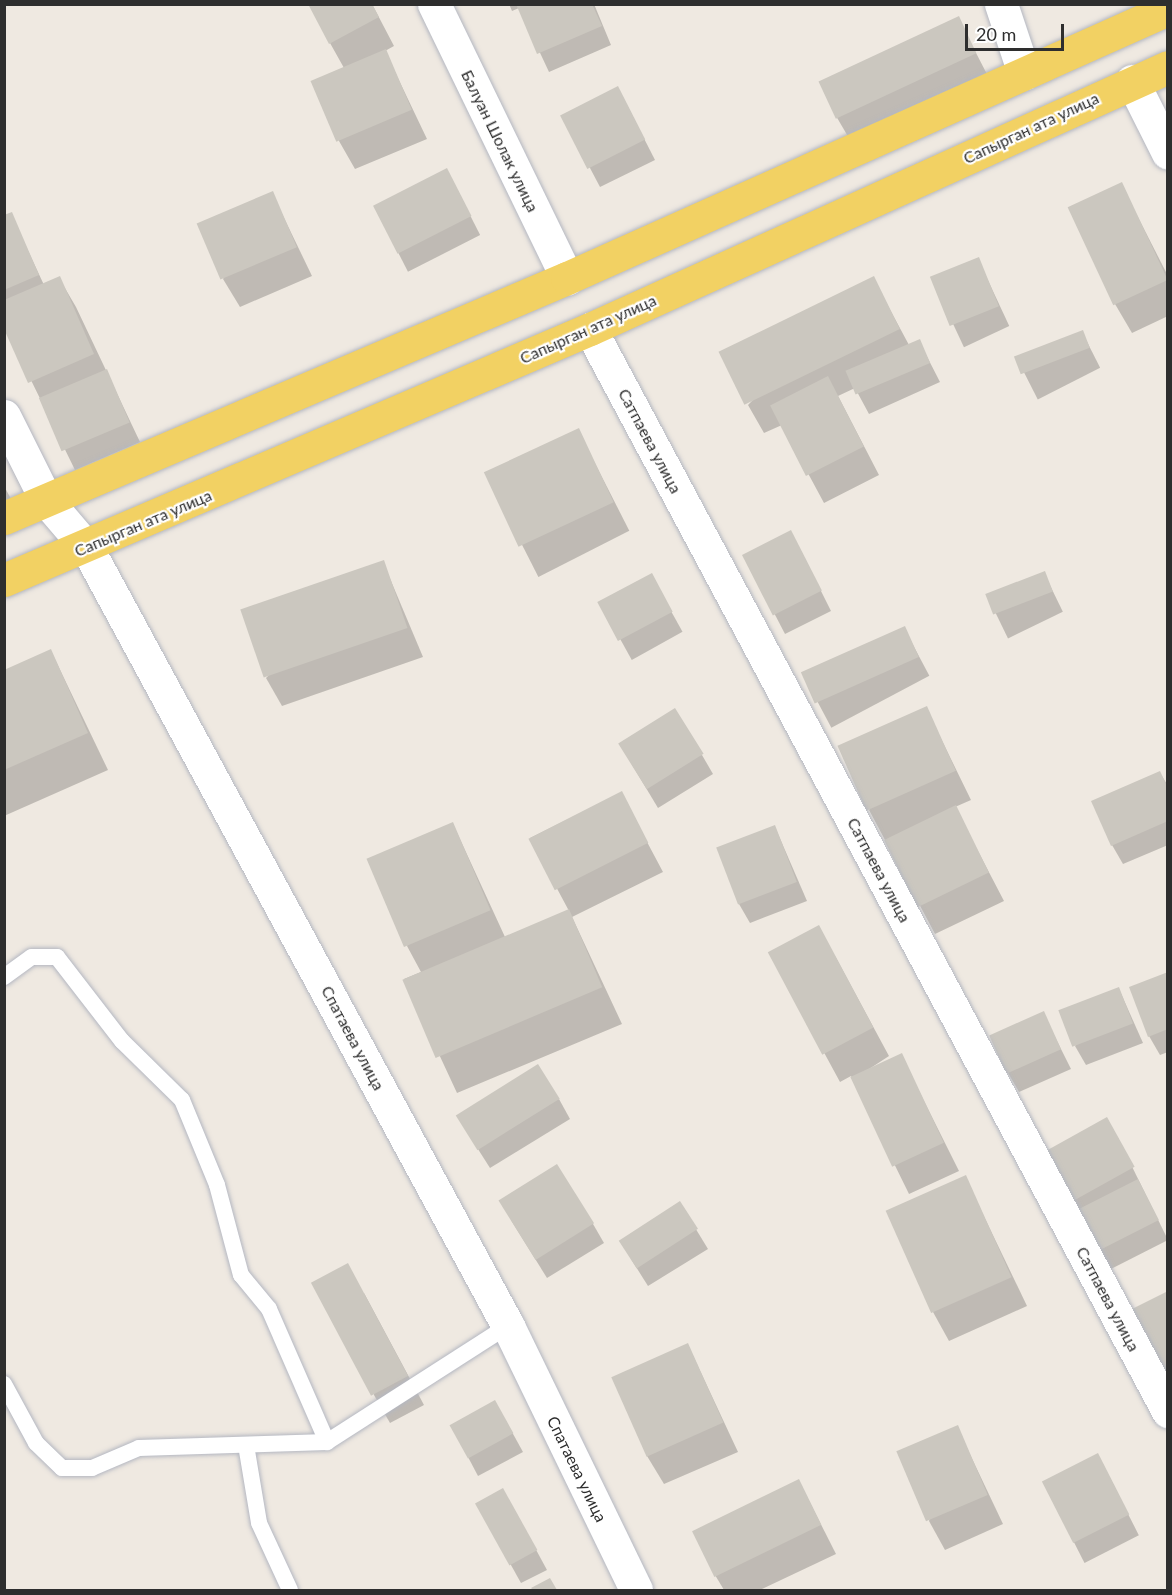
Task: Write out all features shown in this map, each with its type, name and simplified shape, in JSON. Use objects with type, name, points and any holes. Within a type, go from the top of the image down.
[{"type":"main road","points":[[4,518],[567,278],[1167,9]]},
{"type":"main road","name":"Сапырган ата улица","points":[[4,580],[87,548],[590,329],[1167,67]]},
{"type":"street","name":"Балуан Шолак улица","points":[[434,4],[567,278]]},
{"type":"street","points":[[1001,4],[1024,72]]},
{"type":"street","points":[[1132,81],[1167,153]]},
{"type":"street","name":"Сатпаева улица","points":[[590,329],[1167,1411]]},
{"type":"street","name":"Спатаева улица","points":[[4,416],[46,500],[87,548],[508,1326],[636,1590]]},
{"type":"lane","points":[[4,977],[32,957],[57,957],[122,1041],[182,1100],[217,1185],[241,1275],[269,1309],[327,1442]]},
{"type":"lane","points":[[4,1384],[36,1443],[62,1468],[92,1468],[139,1448],[327,1442],[508,1326]]},
{"type":"lane","points":[[246,1445],[259,1523],[290,1590]]},
{"type":"building","points":[[308,4],[372,4],[379,17],[329,44]]},
{"type":"building","points":[[516,4],[592,4],[602,26],[537,54]]},
{"type":"building","points":[[959,16],[976,53],[836,119],[819,82]]},
{"type":"building","points":[[386,49],[412,110],[336,142],[311,81]]},
{"type":"building","points":[[618,86],[645,139],[587,169],[560,116]]},
{"type":"building","points":[[447,168],[472,216],[398,254],[373,206]]},
{"type":"building","points":[[1122,182],[1168,280],[1113,305],[1068,207]]},
{"type":"building","points":[[273,191],[297,247],[220,280],[197,223]]},
{"type":"building","points":[[12,212],[39,275],[4,290],[4,215]]},
{"type":"building","points":[[979,257],[999,306],[950,326],[930,277]]},
{"type":"building","points":[[60,276],[94,354],[28,383],[4,329],[4,300]]},
{"type":"building","points":[[874,276],[900,329],[744,405],[719,352]]},
{"type":"building","points":[[1083,330],[1090,348],[1021,374],[1014,357]]},
{"type":"building","points":[[920,339],[930,363],[856,395],[845,371]]},
{"type":"building","points":[[107,369],[130,422],[62,451],[39,398]]},
{"type":"building","points":[[828,376],[864,446],[806,476],[770,406]]},
{"type":"building","points":[[579,428],[614,502],[518,547],[484,472]]},
{"type":"building","points":[[791,530],[822,591],[773,616],[742,555]]},
{"type":"building","points":[[384,560],[407,628],[264,678],[240,609]]},
{"type":"building","points":[[1045,571],[1053,592],[993,614],[985,594]]},
{"type":"building","points":[[652,573],[673,612],[618,641],[597,602]]},
{"type":"building","points":[[905,626],[919,657],[815,703],[801,672]]},
{"type":"building","points":[[51,649],[88,733],[4,770],[4,670]]},
{"type":"building","points":[[927,706],[956,771],[866,811],[837,746]]},
{"type":"building","points":[[675,708],[704,754],[647,789],[618,744]]},
{"type":"building","points":[[1160,771],[1168,788],[1168,821],[1111,846],[1091,801]]},
{"type":"building","points":[[622,791],[648,843],[555,890],[528,839]]},
{"type":"building","points":[[956,805],[989,872],[917,907],[884,840]]},
{"type":"building","points":[[453,822],[491,910],[404,947],[366,859]]},
{"type":"building","points":[[775,825],[797,882],[738,905],[716,848]]},
{"type":"building","points":[[569,909],[602,987],[436,1058],[402,980]]},
{"type":"building","points":[[819,925],[873,1027],[822,1055],[768,952]]},
{"type":"building","points":[[1168,972],[1168,1029],[1148,1037],[1129,987]]},
{"type":"building","points":[[1119,987],[1133,1023],[1072,1047],[1058,1010]]},
{"type":"building","points":[[1044,1011],[1061,1049],[1006,1074],[989,1035]]},
{"type":"building","points":[[902,1053],[944,1143],[892,1167],[850,1077]]},
{"type":"building","points":[[538,1064],[560,1099],[477,1150],[456,1115]]},
{"type":"building","points":[[1107,1117],[1135,1167],[1070,1203],[1042,1153]]},
{"type":"building","points":[[557,1164],[594,1223],[536,1260],[498,1201]]},
{"type":"building","points":[[966,1175],[1012,1277],[931,1313],[886,1211]]},
{"type":"building","points":[[1138,1179],[1159,1220],[1093,1254],[1072,1213]]},
{"type":"building","points":[[680,1201],[698,1229],[637,1268],[619,1241]]},
{"type":"building","points":[[348,1263],[408,1376],[371,1396],[311,1283]]},
{"type":"building","points":[[1168,1291],[1168,1383],[1130,1310]]},
{"type":"building","points":[[688,1343],[723,1422],[647,1457],[611,1377]]},
{"type":"building","points":[[495,1400],[513,1433],[468,1458],[450,1425]]},
{"type":"building","points":[[958,1425],[988,1495],[926,1521],[896,1451]]},
{"type":"building","points":[[1098,1453],[1129,1514],[1073,1543],[1042,1482]]},
{"type":"building","points":[[799,1479],[821,1525],[714,1577],[692,1531]]},
{"type":"building","points":[[503,1488],[537,1550],[509,1566],[475,1504]]},
{"type":"building","points":[[550,1578],[557,1590],[533,1590],[531,1588]]}]
